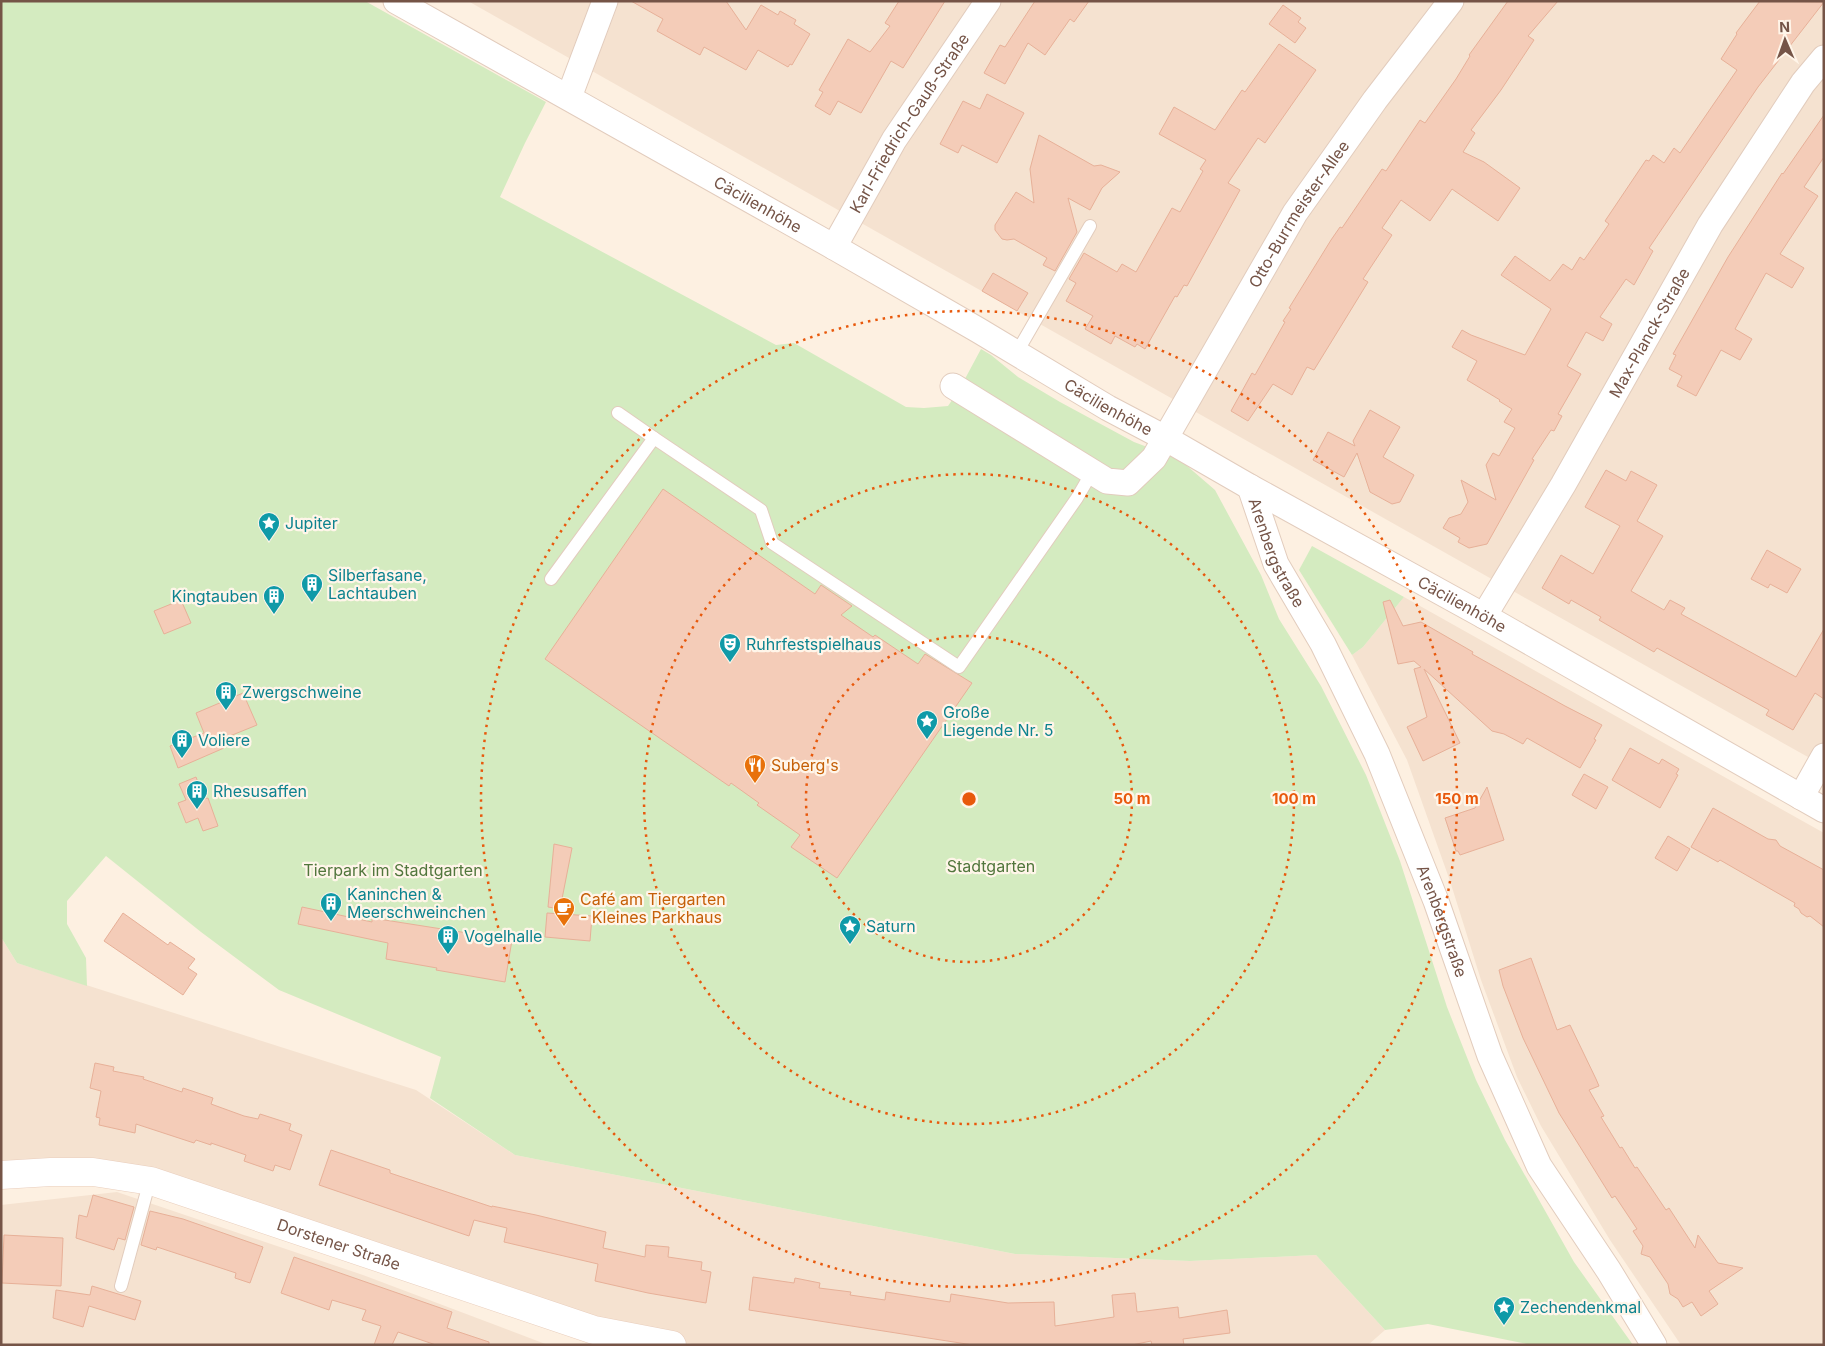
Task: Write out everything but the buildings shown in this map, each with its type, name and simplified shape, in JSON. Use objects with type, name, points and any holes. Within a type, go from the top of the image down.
[{"type":"main road","name":"Dorstener Straße","points":[[1,1176],[51,1172],[93,1172],[151,1181],[594,1330],[672,1345]]},
{"type":"street","name":"Cäcilienhöhe","points":[[396,1],[834,247],[1108,408],[1166,438],[1250,487],[1484,616],[1824,810]]},
{"type":"street","points":[[569,97],[605,1]]},
{"type":"street","name":"Karl-Friedrich-Gauß-Straße","points":[[834,247],[894,140],[988,1]]},
{"type":"street","name":"Otto-Burrmeister-Allee","points":[[1092,472],[1107,481],[1128,483],[1154,458],[1295,214],[1375,100],[1451,1]]},
{"type":"street","name":"Max-Planck-Straße","points":[[1484,616],[1563,485],[1710,225],[1803,83],[1824,58]]},
{"type":"street","points":[[953,386],[1092,472]]},
{"type":"street","name":"Arenbergstraße","points":[[1250,487],[1276,564],[1323,644],[1376,754],[1436,901],[1490,1056],[1539,1166],[1609,1271],[1654,1345]]},
{"type":"street","points":[[1800,797],[1824,756]]},
{"type":"lane","points":[[1016,354],[1090,226]]},
{"type":"lane","points":[[618,413],[761,510],[772,543],[959,667],[1077,498],[1092,472]]},
{"type":"lane","points":[[551,579],[654,438]]},
{"type":"lane","points":[[121,1286],[151,1181]]},
{"type":"shaded area","points":[[468,1],[1824,1],[1824,766],[1520,595]]},
{"type":"shaded area","points":[[1404,597],[1824,833],[1824,1345],[1681,1345],[1610,1240],[1541,1126],[1517,1077],[1481,980],[1450,881],[1407,760],[1352,655],[1363,647]]},
{"type":"shaded area","points":[[1,937],[17,963],[416,1090],[515,1155],[1015,1254],[1190,1261],[1316,1255],[1385,1330],[1368,1345],[699,1345],[654,1338],[151,1173],[1,1170]]},
{"type":"shaded area","points":[[117,1192],[363,1275],[548,1345],[1,1345],[1,1205]]},
{"type":"green space","name":"Stadtgarten","points":[[1,1],[365,1],[546,102],[500,197],[776,345],[794,343],[906,407],[948,406],[959,390],[981,349],[1018,377],[1060,402],[1134,442],[1179,459],[1215,490],[1261,575],[1279,619],[1321,686],[1366,775],[1400,861],[1447,1007],[1476,1080],[1505,1140],[1574,1262],[1633,1345],[1532,1345],[1428,1324],[1385,1330],[1316,1255],[1190,1261],[1015,1254],[515,1155],[430,1098],[441,1057],[279,990],[201,932],[106,856],[67,901],[67,924],[86,958],[87,986],[17,963],[1,937]]},
{"type":"green space","points":[[1312,546],[1404,597],[1363,647],[1352,655],[1299,570]]},
{"type":"place","name":"Jupiter","points":[[269,542]]},
{"type":"place","name":"Silberfasane, Lachtauben","points":[[312,603]]},
{"type":"place","name":"Kingtauben","points":[[274,615]]},
{"type":"place","name":"Ruhrfestspielhaus","points":[[730,663]]},
{"type":"place","name":"Zwergschweine","points":[[226,711]]},
{"type":"place","name":"Große Liegende Nr. 5","points":[[927,740]]},
{"type":"place","name":"Voliere","points":[[182,759]]},
{"type":"place","name":"Suberg's","points":[[755,784]]},
{"type":"place","name":"Rhesusaffen","points":[[197,810]]},
{"type":"place","name":"Kaninchen & Meerschweinchen","points":[[331,922]]},
{"type":"place","name":"Café am Tiergarten - Kleines Parkhaus","points":[[564,927]]},
{"type":"place","name":"Saturn","points":[[850,945]]},
{"type":"place","name":"Vogelhalle","points":[[448,955]]},
{"type":"place","name":"Zechendenkmal","points":[[1504,1326]]},
{"type":"park label","name":"Tierpark im Stadtgarten","points":[[393,870]]}]
